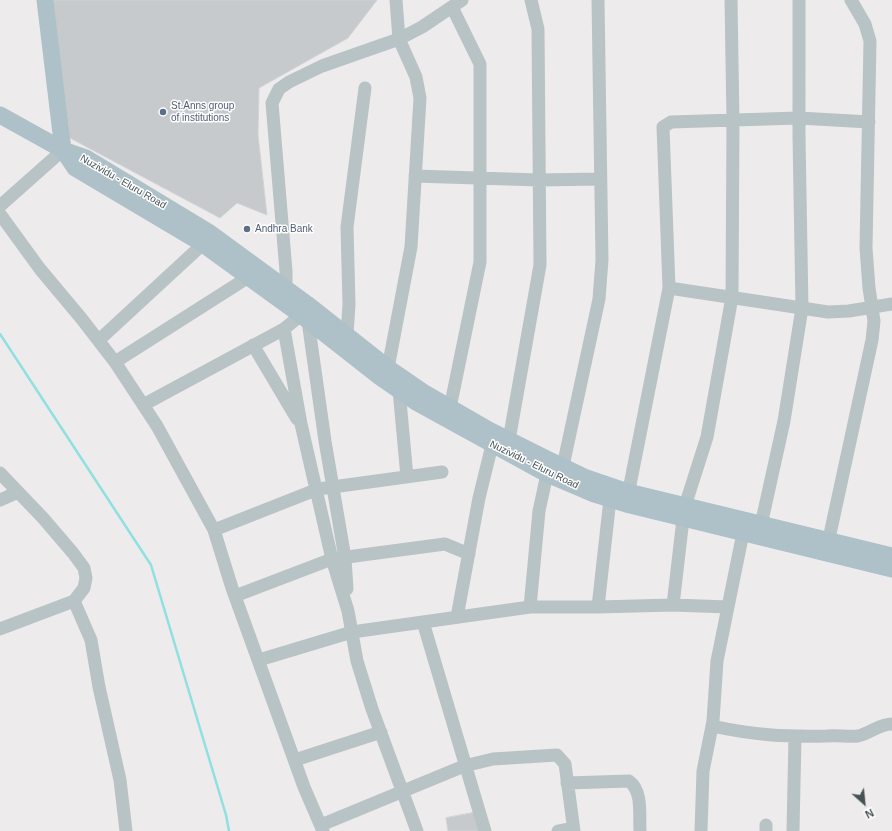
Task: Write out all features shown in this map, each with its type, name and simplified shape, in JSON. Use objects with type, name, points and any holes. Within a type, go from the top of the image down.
[{"type":"main road","points":[[45,0],[63,150],[75,168],[203,244],[247,278],[282,295],[305,314]]},
{"type":"main road","name":"Nuzividu - Eluru Road","points":[[0,115],[63,150],[86,158],[210,233],[282,295]]},
{"type":"main road","name":"Nuzividu - Eluru Road","points":[[305,314],[347,335],[388,368],[450,408],[509,440],[627,498],[684,513],[743,533],[827,548],[892,556]]},
{"type":"main road","name":"Nuzividu - Eluru Road","points":[[305,314],[399,390],[444,418],[547,474],[610,499],[627,498]]},
{"type":"main road","name":"Nuzividu - Eluru Road","points":[[684,513],[761,525],[892,569]]},
{"type":"street","points":[[388,368],[411,246],[420,98],[416,77],[399,39],[396,0]]},
{"type":"street","points":[[509,440],[540,265],[538,29],[531,0]]},
{"type":"street","points":[[563,466],[599,299],[602,260],[598,0]]},
{"type":"street","points":[[673,605],[684,513],[707,437],[732,297],[733,120],[731,0]]},
{"type":"street","points":[[761,525],[784,421],[802,308],[799,0]]},
{"type":"street","points":[[827,548],[872,340],[874,321],[871,308],[866,248],[870,41],[865,24],[851,0]]},
{"type":"street","points":[[282,295],[281,206],[272,103],[279,89],[299,77],[333,62],[399,39],[422,27],[457,3],[480,64],[480,262],[450,408]]},
{"type":"street","points":[[347,335],[349,304],[347,227],[365,88]]},
{"type":"street","points":[[627,498],[669,288],[663,127],[671,122],[799,118],[869,122]]},
{"type":"street","points":[[0,206],[63,150]]},
{"type":"street","points":[[415,176],[539,180],[600,179]]},
{"type":"street","points":[[0,214],[40,269],[99,340],[115,362],[157,426],[214,530],[235,596],[295,760],[322,828],[402,791],[464,766],[493,759],[557,755],[565,764],[574,830],[558,831]]},
{"type":"street","points":[[99,340],[203,244]]},
{"type":"street","points":[[115,362],[247,278]]},
{"type":"street","points":[[669,288],[828,312],[871,308],[892,304]]},
{"type":"street","points":[[143,405],[284,329],[305,314],[332,486],[339,559],[357,661],[402,791],[418,831]]},
{"type":"street","points":[[284,329],[302,427],[318,489],[339,559]]},
{"type":"street","points":[[253,345],[302,427]]},
{"type":"street","points":[[399,390],[407,477]]},
{"type":"street","points":[[457,617],[492,445]]},
{"type":"street","points":[[214,530],[318,489],[442,472]]},
{"type":"street","points":[[0,473],[43,518],[84,568],[86,578],[84,588],[74,601],[0,629]]},
{"type":"street","points":[[530,606],[539,511],[547,474]]},
{"type":"street","points":[[0,500],[18,492]]},
{"type":"street","points":[[598,607],[610,499]]},
{"type":"street","points":[[701,831],[703,771],[712,726],[717,661],[743,533]]},
{"type":"street","points":[[235,596],[339,559],[445,544],[469,554]]},
{"type":"street","points":[[74,601],[91,640],[99,687],[120,780],[126,831]]},
{"type":"street","points":[[259,660],[352,632],[530,606],[598,607],[673,605],[728,607]]},
{"type":"street","points":[[423,622],[464,766],[485,831]]},
{"type":"street","points":[[712,726],[769,736],[795,737],[857,736],[873,731],[883,724],[892,724]]},
{"type":"street","points":[[295,760],[381,732]]},
{"type":"street","points":[[793,831],[795,737]]},
{"type":"street","points":[[567,783],[629,781],[638,791],[640,831]]},
{"type":"building","name":"St.Anns group of institutions","points":[[53,0],[377,0],[348,38],[259,88],[258,135],[267,215],[237,203],[220,218],[70,138]]},
{"type":"building","points":[[477,812],[480,831],[448,831],[446,818]]},
{"type":"waterway","points":[[0,334],[151,565],[226,815],[229,831]]},
{"type":"place","name":"St.Anns group of institutions","points":[[163,112]]},
{"type":"place","name":"Andhra Bank","points":[[247,229]]}]
